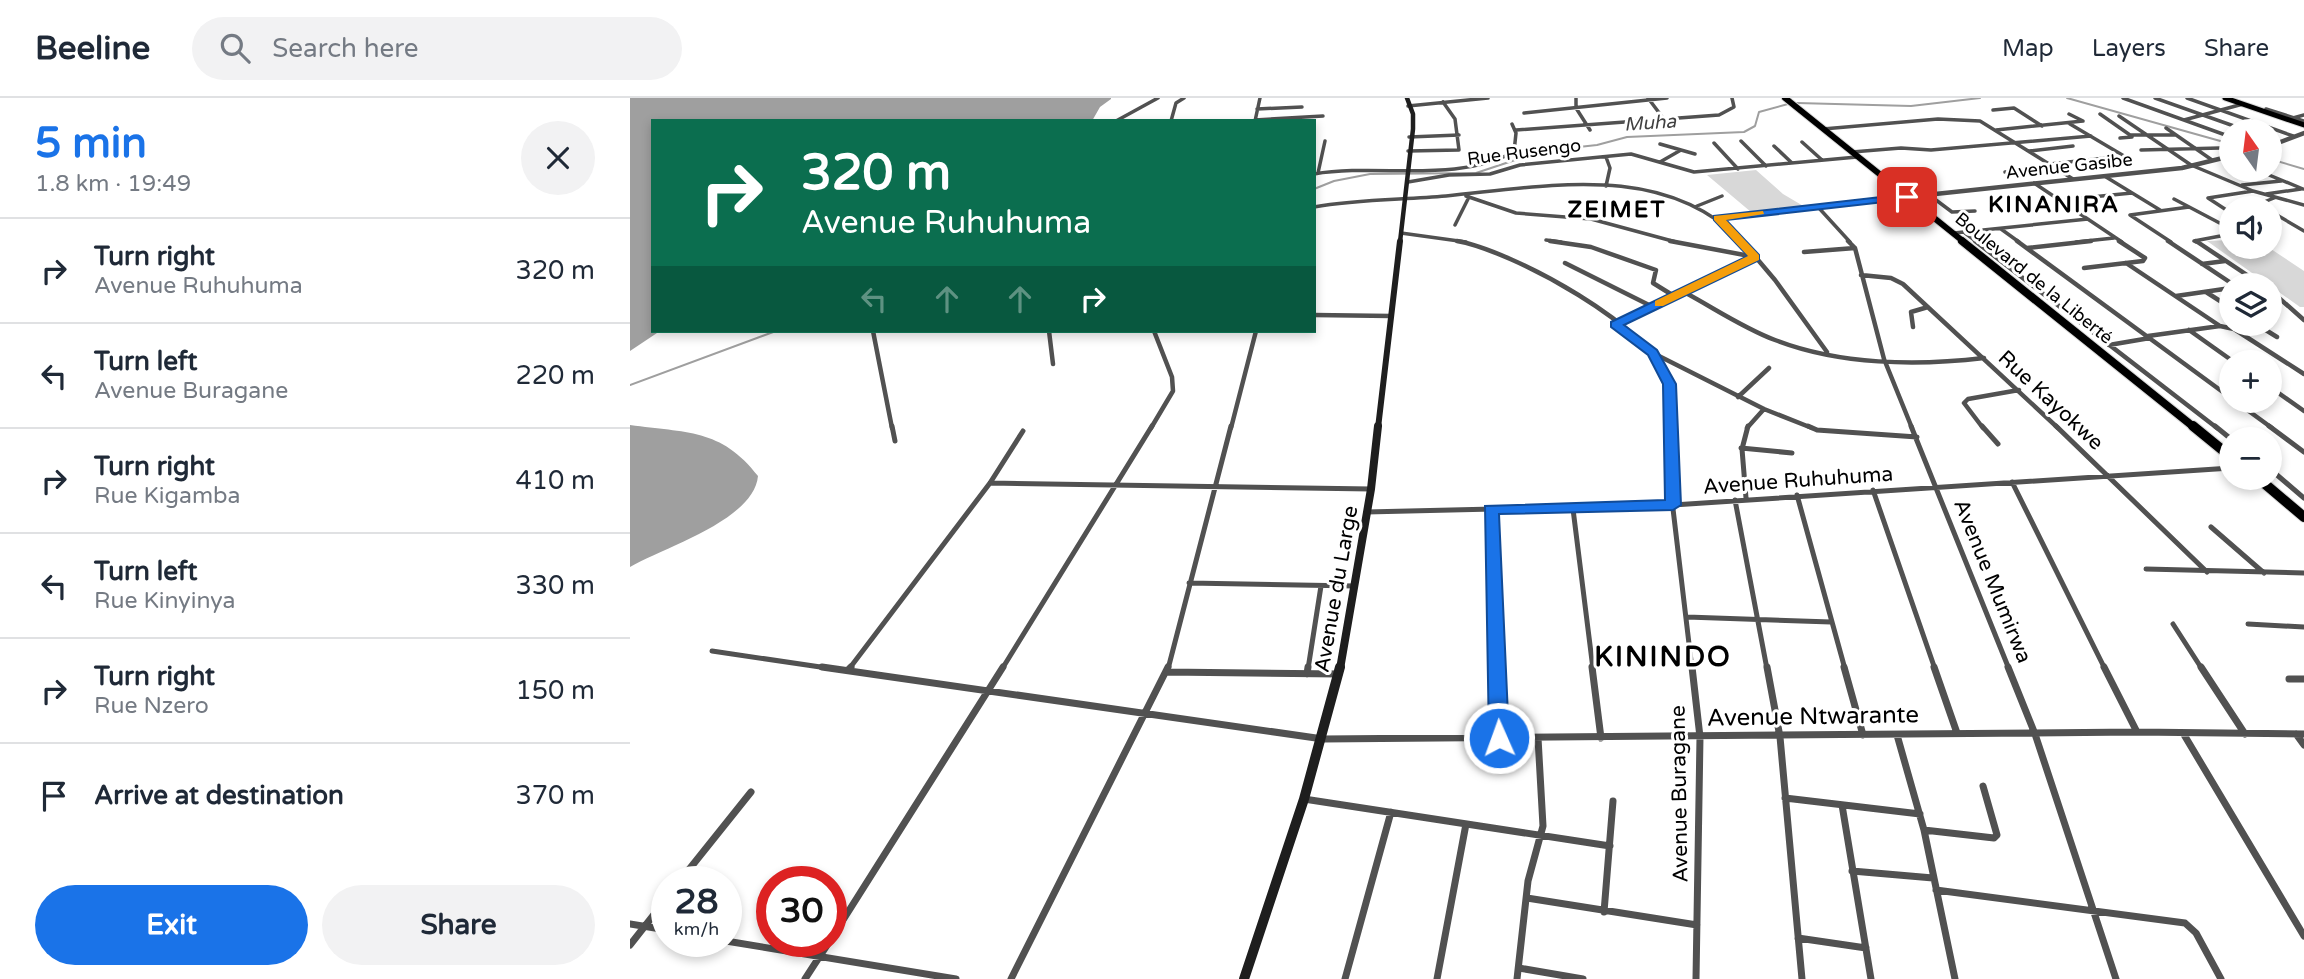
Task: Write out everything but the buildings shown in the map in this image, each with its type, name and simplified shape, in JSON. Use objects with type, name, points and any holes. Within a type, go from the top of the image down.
[{"type":"highway","name":"Boulevard de la Liberté","points":[[1790,102],[2219,447]]},
{"type":"highway","points":[[2272,490],[2304,517]]},
{"type":"main road","name":"Avenue du Large","points":[[1244,979],[1323,739],[1339,674],[1371,489],[1406,195],[1411,137],[1409,106],[1405,98]]},
{"type":"main road","points":[[2225,98],[2304,123]]},
{"type":"street","points":[[1120,119],[1158,98]]},
{"type":"street","points":[[1172,119],[1176,103],[1184,98]]},
{"type":"street","points":[[1255,119],[1260,98]]},
{"type":"street","points":[[1409,106],[1488,98]]},
{"type":"street","points":[[1576,98],[1576,108],[1590,131]]},
{"type":"street","points":[[1524,113],[1667,98]]},
{"type":"street","points":[[1516,130],[1727,113],[1734,107],[1732,98]]},
{"type":"street","points":[[2123,98],[2219,133]]},
{"type":"street","points":[[2155,98],[2219,121]]},
{"type":"street","points":[[2187,98],[2293,136]]},
{"type":"street","points":[[1648,99],[1663,118]]},
{"type":"street","points":[[1410,151],[1458,150],[1459,135],[1453,112],[1443,102]]},
{"type":"street","points":[[2184,120],[2243,104]]},
{"type":"street","points":[[1257,109],[1302,107]]},
{"type":"street","points":[[1993,110],[2013,108],[2042,126]]},
{"type":"street","points":[[2266,108],[2304,123]]},
{"type":"street","points":[[1996,130],[2083,121],[2069,114]]},
{"type":"street","points":[[2100,114],[2130,135],[2176,135]]},
{"type":"street","points":[[2293,118],[2304,115]]},
{"type":"street","points":[[1272,119],[1323,116]]},
{"type":"street","points":[[2119,116],[2191,165],[2268,196]]},
{"type":"street","points":[[1823,129],[1944,118],[1980,121],[2073,179]]},
{"type":"street","points":[[2050,164],[2124,156],[2068,123]]},
{"type":"street","points":[[1325,141],[1316,173],[1408,174],[1469,166],[1505,157],[1516,149],[1516,130],[1512,124]]},
{"type":"street","points":[[2166,128],[2212,160]]},
{"type":"street","points":[[2282,140],[2304,133]]},
{"type":"street","points":[[1411,137],[1459,135]]},
{"type":"street","points":[[2120,138],[2132,137],[2130,135]]},
{"type":"street","name":"Rue Rusengo","points":[[1408,174],[1490,173],[1520,164],[1634,154],[1694,172],[1855,155],[2091,136]]},
{"type":"street","points":[[1741,141],[1766,166]]},
{"type":"street","points":[[1802,142],[1822,160]]},
{"type":"street","points":[[1660,144],[1695,154]]},
{"type":"street","points":[[1714,144],[1738,169]]},
{"type":"street","points":[[1774,146],[1793,163]]},
{"type":"street","points":[[2029,150],[2073,146]]},
{"type":"street","points":[[2141,150],[2219,148]]},
{"type":"street","points":[[1660,162],[1681,150]]},
{"type":"street","points":[[1606,157],[1610,168],[1606,186]]},
{"type":"street","name":"Avenue Gasibe","points":[[1907,197],[2106,177],[2219,159]]},
{"type":"street","points":[[2006,172],[2055,167]]},
{"type":"street","points":[[2106,177],[2161,210]]},
{"type":"street","points":[[2239,186],[2283,180],[2303,189]]},
{"type":"street","points":[[2034,183],[2145,258],[2084,268]]},
{"type":"street","points":[[1316,207],[1406,195],[1463,194],[1570,185],[1606,186],[1651,192],[1697,206],[1718,218],[1827,352]]},
{"type":"street","points":[[2263,194],[2303,189]]},
{"type":"street","points":[[2221,196],[2253,191]]},
{"type":"street","points":[[2061,201],[2132,193]]},
{"type":"street","points":[[1463,194],[1516,213],[1591,219],[1697,248],[1753,258]]},
{"type":"street","points":[[1928,194],[1952,212],[1975,211]]},
{"type":"street","points":[[1697,206],[1722,196]]},
{"type":"street","points":[[2219,196],[2208,198],[2219,205]]},
{"type":"street","points":[[1455,225],[1469,197]]},
{"type":"street","points":[[1718,218],[1907,197]]},
{"type":"street","points":[[2174,199],[2219,224]]},
{"type":"street","points":[[2282,200],[2304,205]]},
{"type":"street","name":"Avenue Mumirwa","points":[[1818,207],[1855,248],[1884,359],[2035,734],[2116,979]]},
{"type":"street","points":[[2189,207],[2130,215],[2219,277]]},
{"type":"street","points":[[2282,218],[2304,231]]},
{"type":"street","points":[[1954,233],[2088,219]]},
{"type":"street","points":[[2001,229],[2219,389]]},
{"type":"street","name":"Avenue Buragane","points":[[1401,233],[1459,242],[1499,252],[1548,276],[1653,353],[1670,384],[1673,505],[1700,737],[1696,979]]},
{"type":"street","points":[[1965,233],[2219,430]]},
{"type":"street","points":[[2219,234],[2194,239],[2219,257]]},
{"type":"street","points":[[2026,248],[2116,238]]},
{"type":"street","points":[[1546,240],[1591,247],[1656,270],[1653,283],[1674,296]]},
{"type":"street","points":[[1804,253],[1855,248]]},
{"type":"street","points":[[1616,324],[1753,258]]},
{"type":"street","points":[[2222,259],[2244,273]]},
{"type":"street","points":[[2202,264],[2225,261]]},
{"type":"street","points":[[1565,263],[1653,307]]},
{"type":"street","points":[[2126,263],[2219,325]]},
{"type":"street","name":"Rue Kayokwe","points":[[1861,275],[1895,279],[1928,307],[2112,478],[2207,572]]},
{"type":"street","points":[[2176,296],[2219,290]]},
{"type":"street","points":[[1684,292],[1773,339],[1827,352],[1938,364],[1984,358]]},
{"type":"street","points":[[2206,292],[2219,300]]},
{"type":"street","points":[[2282,301],[2304,320]]},
{"type":"street","points":[[1913,327],[1911,312],[1928,307]]},
{"type":"street","points":[[1316,315],[1391,316]]},
{"type":"street","points":[[2109,345],[2219,326]]},
{"type":"street","points":[[2189,330],[2219,351]]},
{"type":"street","points":[[873,333],[895,441]]},
{"type":"street","points":[[1049,333],[1053,364]]},
{"type":"street","points":[[847,913],[1118,485],[1173,390],[1172,377],[1155,333]]},
{"type":"street","points":[[1011,979],[1167,672],[1255,333]]},
{"type":"street","points":[[2245,336],[2304,374]]},
{"type":"street","points":[[1653,353],[1738,397],[1822,431],[1917,437]]},
{"type":"street","points":[[1738,397],[1769,368]]},
{"type":"street","points":[[1998,444],[1965,408],[1964,403],[1976,397],[2019,390]]},
{"type":"street","points":[[2282,395],[2304,411]]},
{"type":"street","points":[[1746,498],[1741,448],[1744,429],[1764,409]]},
{"type":"street","points":[[2252,413],[2304,452]]},
{"type":"street","points":[[849,669],[990,483],[1023,431]]},
{"type":"street","points":[[1741,448],[1792,453]]},
{"type":"street","name":"Avenue Ruhuhuma","points":[[1366,512],[1673,505],[1746,498],[2112,478],[2219,469]]},
{"type":"street","points":[[2282,479],[2304,498]]},
{"type":"street","points":[[2012,482],[2137,732]]},
{"type":"street","points":[[990,483],[1371,489]]},
{"type":"street","points":[[1873,490],[1957,733]]},
{"type":"street","points":[[1797,495],[1863,735]]},
{"type":"street","points":[[1734,500],[1780,737],[1801,979]]},
{"type":"street","points":[[1491,509],[1499,738]]},
{"type":"street","points":[[1573,509],[1601,738]]},
{"type":"street","points":[[2211,527],[2264,573]]},
{"type":"street","points":[[2146,569],[2304,573]]},
{"type":"street","points":[[1189,583],[1355,586]]},
{"type":"street","points":[[1307,674],[1321,586]]},
{"type":"street","points":[[1687,617],[1831,622]]},
{"type":"street","points":[[2173,624],[2245,734]]},
{"type":"street","points":[[2248,624],[2304,627]]},
{"type":"street","name":"Avenue Ntwarante","points":[[712,651],[1323,739],[2137,732],[2300,734]]},
{"type":"street","points":[[1167,672],[1339,674]]},
{"type":"street","points":[[2289,679],[2304,679]]},
{"type":"street","points":[[2183,733],[2304,936]]},
{"type":"street","points":[[2300,734],[2304,746]]},
{"type":"street","points":[[1897,735],[1924,830],[1955,979]]},
{"type":"street","points":[[1517,979],[1527,898],[1538,835],[1544,817],[1538,738]]},
{"type":"street","points":[[1924,830],[1994,838],[1997,835],[1983,786]]},
{"type":"street","points":[[692,866],[751,792]]},
{"type":"street","points":[[1784,797],[1920,814]]},
{"type":"street","points":[[1304,799],[1610,846]]},
{"type":"street","points":[[1604,912],[1613,802]]},
{"type":"street","points":[[1842,805],[1871,979]]},
{"type":"street","points":[[1345,979],[1391,813]]},
{"type":"street","points":[[1437,979],[1466,824]]},
{"type":"street","points":[[1853,871],[1933,878]]},
{"type":"street","points":[[1936,890],[2185,923],[2196,933],[2221,979]]},
{"type":"street","points":[[1527,898],[1697,925]]},
{"type":"street","points":[[630,945],[651,918]]},
{"type":"street","points":[[630,924],[651,928]]},
{"type":"street","points":[[1798,938],[1866,948]]},
{"type":"street","points":[[806,979],[820,957],[956,979]]},
{"type":"street","points":[[1519,968],[1583,979]]},
{"type":"shaded area","points":[[630,98],[1111,98],[1100,107],[1093,119],[651,119],[651,333],[657,333],[630,351]]},
{"type":"shaded area","points":[[1756,170],[1783,194],[1805,207],[1751,212],[1707,175]]},
{"type":"shaded area","points":[[2219,240],[2219,250],[2207,241]]},
{"type":"shaded area","points":[[2282,256],[2304,271],[2304,307],[2282,294],[2282,273],[2252,273],[2232,259],[2282,259]]},
{"type":"shaded area","points":[[630,425],[685,432],[716,441],[744,460],[758,476],[753,492],[725,519],[630,567]]},
{"type":"waterway","name":"Muha","points":[[1797,103],[1911,106],[1980,98]]},
{"type":"waterway","points":[[2067,98],[2219,141]]},
{"type":"waterway","name":"Muha","points":[[1316,188],[1334,181],[1370,174],[1476,173],[1542,151],[1597,145],[1627,137],[1744,132],[1755,126],[1759,112],[1788,104]]},
{"type":"waterway","points":[[2282,163],[2304,169]]},
{"type":"waterway","name":"Muha","points":[[630,385],[771,333]]},
{"type":"slow traffic","points":[[1659,304],[1755,257],[1718,218],[1759,214]]},
{"type":"district","name":"KINANIRA","points":[[2054,204]]},
{"type":"district","name":"ZEIMET","points":[[1617,209]]},
{"type":"district","name":"KININDO","points":[[1663,656]]},
{"type":"route","points":[[1499,738],[1491,509],[1673,505],[1670,384],[1653,353],[1616,324],[1755,257],[1718,218],[1907,197]]}]
